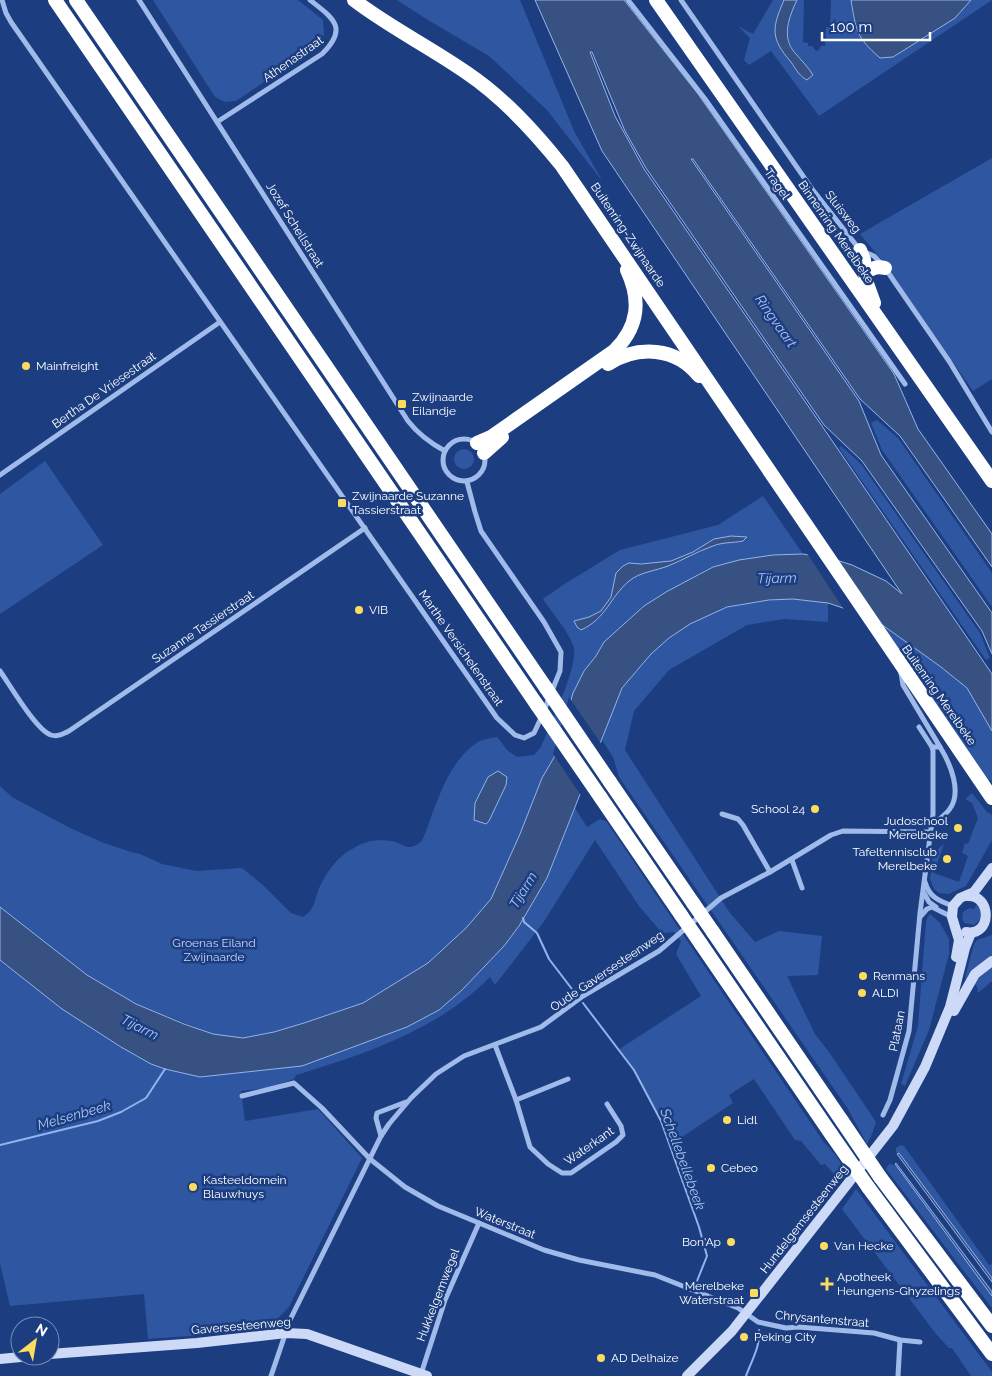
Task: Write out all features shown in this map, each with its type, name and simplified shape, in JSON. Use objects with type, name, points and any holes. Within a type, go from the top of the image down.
[{"type":"highway","points":[[50,0],[75,29]]},
{"type":"highway","points":[[54,0],[831,1134],[992,1354]]},
{"type":"highway","points":[[76,0],[880,1177],[992,1326]]},
{"type":"highway","name":"Buitenring-Zwijnaarde","points":[[354,0],[466,72],[514,110],[538,136],[562,166],[613,238],[819,545]]},
{"type":"highway","name":"Binnenring Merelbeke","points":[[656,0],[992,481]]},
{"type":"highway","points":[[481,448],[491,437],[614,351],[626,337],[632,327],[636,300],[634,286],[628,271],[613,250],[613,238]]},
{"type":"highway","points":[[860,250],[869,290],[882,322]]},
{"type":"highway","points":[[866,272],[873,268],[885,268]]},
{"type":"highway","points":[[481,448],[494,443],[610,363],[630,353],[649,351],[670,355],[688,366],[702,381],[713,387]]},
{"type":"highway","name":"Buitenring Merelbeke","points":[[819,545],[992,798]]},
{"type":"main road","points":[[968,896],[974,892],[992,871]]},
{"type":"main road","points":[[984,901],[992,871]]},
{"type":"main road","points":[[953,906],[960,898],[977,896],[988,906],[991,915],[988,927],[971,933],[963,932],[953,921]]},
{"type":"main road","name":"Hundelgemsesteenweg","points":[[938,1032],[959,940],[953,921],[953,906]]},
{"type":"main road","name":"Hundelgemsesteenweg","points":[[688,1376],[732,1331],[892,1126],[925,1067],[950,1007],[965,948],[971,933]]},
{"type":"main road","name":"Hundelgemsesteenweg","points":[[925,1067],[933,1060],[950,1018],[968,984],[975,974],[992,962]]},
{"type":"main road","name":"Gaversesteenweg","points":[[60,1353],[197,1343],[286,1333],[307,1334],[423,1375]]},
{"type":"street","points":[[2,0],[11,22],[220,322]]},
{"type":"street","name":"Jozef Schellstraat","points":[[139,0],[408,421],[425,440],[445,451]]},
{"type":"street","name":"Athenastraat","points":[[217,122],[322,54],[332,44],[337,33],[336,24],[330,15],[310,0]]},
{"type":"street","name":"Tragel","points":[[628,0],[705,99],[904,384]]},
{"type":"street","name":"Sluisweg","points":[[681,0],[812,188],[860,250],[874,256],[885,268],[949,361],[992,432]]},
{"type":"street","name":"Bertha De Vriesestraat","points":[[0,475],[220,322]]},
{"type":"street","name":"Marthe Versichelenstraat","points":[[220,322],[497,718],[515,735],[524,738],[534,733],[541,718],[560,671],[561,652],[544,622],[481,531],[468,482]]},
{"type":"street","points":[[463,439],[470,440],[481,448],[486,461],[480,474],[474,479],[468,482],[460,481],[447,473],[443,459],[449,445],[463,439]]},
{"type":"street","name":"Suzanne Tassierstraat","points":[[0,671],[36,723],[50,735],[60,735],[69,731],[365,528]]},
{"type":"street","points":[[900,665],[903,685],[940,746],[953,776],[954,800],[949,810],[930,829]]},
{"type":"street","points":[[919,727],[932,749],[940,746]]},
{"type":"street","name":"Plataan","points":[[884,1115],[909,1031],[930,829],[932,749]]},
{"type":"street","points":[[722,814],[738,819],[743,824],[770,872]]},
{"type":"street","name":"Oude Gaversesteenweg","points":[[271,1376],[290,1320],[381,1136],[407,1102],[436,1074],[464,1056],[542,1027],[583,996],[659,951],[716,902],[840,831],[930,829]]},
{"type":"street","points":[[792,860],[802,888]]},
{"type":"street","points":[[924,878],[931,895],[953,906]]},
{"type":"street","points":[[923,890],[925,897],[953,921]]},
{"type":"street","points":[[920,917],[929,908],[936,907]]},
{"type":"street","name":"Waterkant","points":[[495,1045],[516,1100],[530,1147],[548,1164],[566,1174],[579,1168],[623,1135],[621,1126],[607,1104]]},
{"type":"street","points":[[516,1100],[568,1079]]},
{"type":"street","name":"Waterstraat","points":[[242,1096],[294,1083],[322,1108],[370,1159],[405,1187],[438,1206],[544,1250],[596,1264],[654,1275],[735,1307],[745,1313]]},
{"type":"street","name":"Oude Gaversesteenweg","points":[[381,1136],[376,1118],[377,1113],[407,1102]]},
{"type":"street","name":"Hukkelgemwegel","points":[[423,1375],[445,1300],[479,1223]]},
{"type":"street","name":"Chrysantenstraat","points":[[745,1313],[766,1325],[786,1328],[798,1327],[874,1333],[900,1340],[920,1342]]},
{"type":"street","points":[[898,1376],[900,1340]]},
{"type":"green space","points":[[153,0],[298,0],[323,20],[324,35],[316,47],[236,101],[225,102],[215,97]]},
{"type":"green space","points":[[397,0],[520,0],[574,131],[603,182],[547,110],[489,56]]},
{"type":"green space","points":[[773,0],[784,0],[778,14],[794,67],[807,80],[813,75],[792,48],[788,33],[791,13],[797,0],[804,0],[803,42],[808,43],[808,46],[812,46],[818,51],[821,46],[825,46],[826,27],[830,27],[831,0],[851,0],[855,28],[893,57],[955,18],[971,0],[992,0],[819,116],[771,51],[749,65],[744,60],[750,38],[738,26],[753,34]]},
{"type":"green space","points":[[992,158],[992,379],[973,391],[885,264],[860,234]]},
{"type":"green space","points":[[877,420],[898,438],[992,573],[992,607],[882,450],[871,423]]},
{"type":"green space","points":[[841,446],[861,464],[980,633],[990,658],[986,660],[839,448]]},
{"type":"green space","points":[[464,449],[471,452],[474,459],[471,466],[464,469],[457,466],[454,459],[457,452]]},
{"type":"green space","points":[[45,461],[103,545],[0,614],[0,494]]},
{"type":"green space","name":"Groenas Eiland Zwijnaarde","points":[[763,496],[803,554],[773,555],[739,560],[713,567],[644,606],[604,642],[584,671],[556,754],[542,778],[491,899],[466,928],[428,963],[363,1003],[274,1032],[243,1038],[213,1034],[136,1004],[87,975],[0,907],[0,786],[12,797],[70,828],[104,843],[140,854],[162,864],[196,871],[242,868],[263,885],[291,913],[303,917],[311,910],[327,873],[334,863],[349,851],[362,844],[376,840],[396,842],[406,847],[417,845],[422,841],[448,776],[464,753],[475,744],[482,740],[497,737],[508,751],[517,757],[534,755],[541,747],[562,697],[574,657],[574,648],[569,636],[543,599],[620,550],[718,525]]},
{"type":"green space","points":[[793,599],[828,603],[828,622],[784,619],[747,625],[669,670],[634,711],[625,750],[730,913],[755,942],[779,931],[822,936],[818,975],[787,976],[815,1034],[876,1122],[867,1144],[848,1109],[619,777],[613,757],[602,740],[614,705],[623,687],[644,661],[669,638],[698,619],[713,612],[745,604]]},
{"type":"green space","points":[[881,624],[967,688],[992,731],[992,783],[990,780],[986,783]]},
{"type":"green space","points":[[972,793],[987,812],[992,815],[992,840],[966,886],[949,894],[939,893],[934,889],[930,879],[933,853],[944,844],[934,873],[959,882],[968,856],[962,853],[965,843],[968,844],[978,818],[972,803],[965,799]]},
{"type":"green space","points":[[575,808],[587,827],[600,819],[606,821],[823,1141],[846,1171],[839,1180],[825,1164],[821,1165],[801,1141],[795,1140],[754,1079],[729,1095],[733,1103],[682,1137],[673,1149],[671,1148],[648,1097],[618,1050],[701,996],[676,954],[681,941],[674,932],[662,933],[639,906],[595,840],[543,923],[495,985],[490,977],[470,996],[447,1012],[424,1026],[374,1049],[296,1075],[294,1079],[267,1088],[241,1091],[245,1121],[318,1109],[362,1158],[289,1307],[279,1317],[263,1325],[232,1332],[148,1339],[144,1294],[10,1306],[0,1263],[0,960],[102,1035],[141,1058],[165,1069],[407,1027],[439,1010],[462,990],[504,946],[519,926],[547,878]]},
{"type":"green space","points":[[977,904],[981,909],[980,920],[974,925],[964,923],[962,918],[963,912],[969,908],[974,909]]},
{"type":"green space","points":[[930,914],[940,923],[949,939],[949,954],[929,1030],[905,1086],[901,1084],[918,1026],[926,922]]},
{"type":"green space","points":[[992,935],[992,959],[968,980],[965,978],[974,944],[977,940]]},
{"type":"green space","points":[[992,965],[992,981],[978,993],[977,987],[973,982]]},
{"type":"green space","points":[[901,1145],[904,1146],[989,1265],[992,1264],[992,1283],[896,1152],[896,1148]]},
{"type":"green space","points":[[891,1164],[900,1168],[905,1174],[992,1290],[992,1308],[886,1169]]},
{"type":"green space","points":[[856,1189],[992,1372],[992,1376],[971,1376],[952,1348],[949,1348],[936,1334],[842,1209]]},
{"type":"water","points":[[535,0],[624,0],[698,94],[894,374],[918,429],[992,534],[992,567],[900,436],[860,399],[693,159],[691,159],[859,401],[881,455],[992,613],[992,654],[982,631],[862,461],[824,425],[646,168],[625,131],[592,52],[590,52],[615,116],[644,169],[992,674],[992,731],[967,688],[881,624],[828,603],[793,599],[769,600],[727,607],[690,624],[669,638],[651,654],[622,688],[547,878],[519,926],[504,946],[462,990],[439,1010],[407,1027],[302,1066],[200,1077],[165,1069],[151,1064],[121,1047],[62,1009],[0,960],[0,907],[87,975],[136,1004],[213,1034],[243,1038],[274,1032],[363,1003],[428,963],[466,928],[491,899],[542,778],[556,754],[573,693],[584,671],[604,642],[644,606],[713,567],[739,560],[773,555],[803,554],[833,559],[852,565],[886,581],[902,594],[602,151]]},
{"type":"water","points":[[784,0],[797,0],[791,13],[787,34],[791,47],[813,75],[807,80],[784,54],[776,39],[775,26]]},
{"type":"water","points":[[851,0],[971,0],[955,18],[893,57],[880,58],[866,44],[858,32]]},
{"type":"water","points":[[731,536],[747,537],[743,541],[724,543],[702,550],[668,566],[633,578],[622,587],[597,620],[581,630],[577,627],[574,621],[601,611],[611,597],[616,573],[623,566],[629,563],[641,564],[671,561],[693,552],[714,539]]},
{"type":"water","points":[[498,771],[507,777],[506,785],[489,821],[486,824],[474,820],[475,803],[488,777]]},
{"type":"water","points":[[899,1153],[992,1278],[992,1282],[897,1154]]},
{"type":"water","points":[[895,1164],[992,1292],[992,1296]]},
{"type":"pier","points":[[806,552],[834,557],[871,622],[845,611]]},
{"type":"pier","points":[[569,697],[602,745],[582,797],[553,754]]},
{"type":"waterway","name":"Schellebellebeek","points":[[523,918],[524,922],[537,933],[549,959],[575,993]]},
{"type":"waterway","name":"Schellebellebeek","points":[[583,1003],[634,1070],[661,1121],[699,1227],[707,1256],[697,1281]]},
{"type":"waterway","name":"Melsenbeek","points":[[0,1145],[98,1121],[121,1112],[146,1098],[165,1069]]},
{"type":"waterway","name":"Schellebellebeek","points":[[746,1376],[757,1347],[759,1330]]},
{"type":"place","name":"Mainfreight","points":[[26,366]]},
{"type":"place","name":"Zwijnaarde Eilandje","points":[[402,404]]},
{"type":"place","name":"Zwijnaarde Suzanne Tassierstraat","points":[[342,503]]},
{"type":"place","name":"VIB","points":[[359,610]]},
{"type":"place","name":"School 24","points":[[815,809]]},
{"type":"place","name":"Judoschool Merelbeke","points":[[958,828]]},
{"type":"place","name":"Tafeltennisclub Merelbeke","points":[[947,859]]},
{"type":"place","name":"Renmans","points":[[863,976]]},
{"type":"place","name":"ALDI","points":[[862,993]]},
{"type":"place","name":"Lidl","points":[[727,1120]]},
{"type":"place","name":"Cebeo","points":[[711,1168]]},
{"type":"place","name":"Kasteeldomein Blauwhuys","points":[[193,1187]]},
{"type":"place","name":"Bon'Ap","points":[[731,1242]]},
{"type":"place","name":"Van Hecke","points":[[824,1246]]},
{"type":"place","name":"Apotheek Heungens-Ghyzelings","points":[[827,1284]]},
{"type":"place","name":"Merelbeke Waterstraat","points":[[754,1293]]},
{"type":"place","name":"Peking City","points":[[744,1337]]},
{"type":"place","name":"AD Delhaize","points":[[601,1358]]},
{"type":"water label","name":"Ringvaart","points":[[776,321]]},
{"type":"water label","name":"Tijarm","points":[[777,578]]},
{"type":"water label","name":"Tijarm","points":[[523,890]]},
{"type":"water label","name":"Tijarm","points":[[140,1027]]}]
